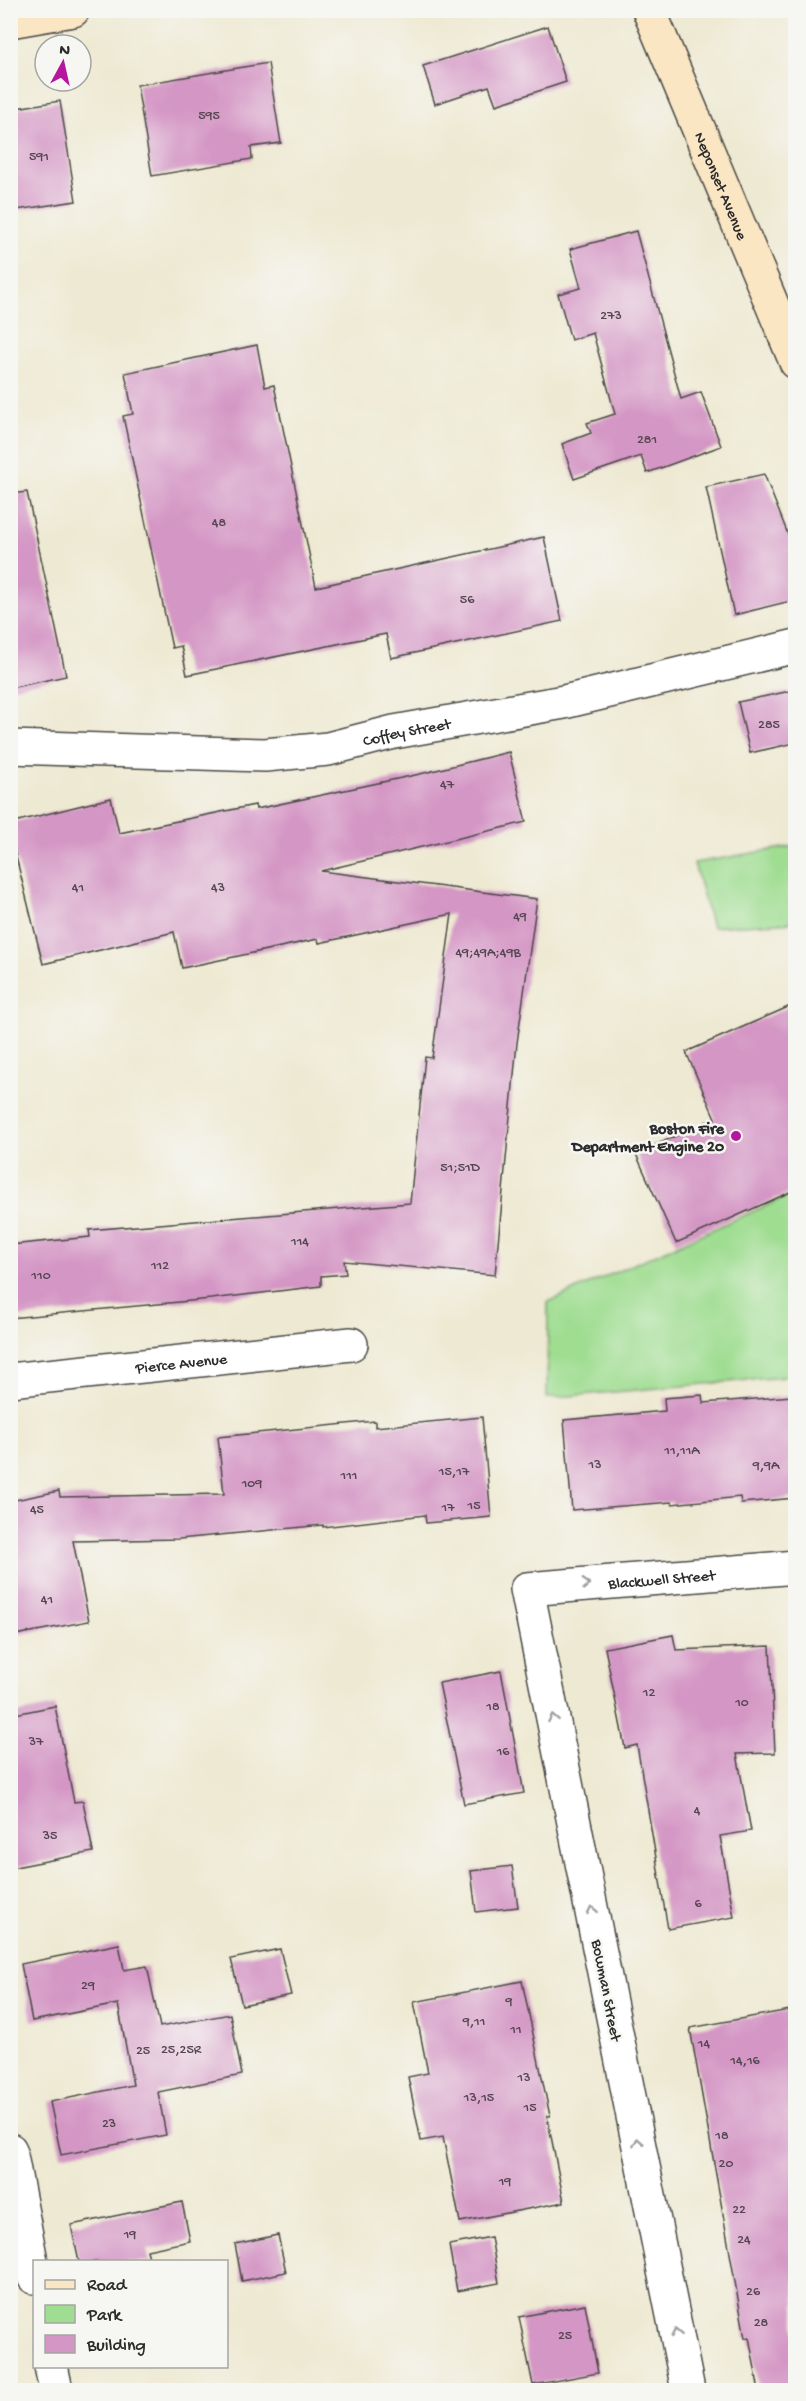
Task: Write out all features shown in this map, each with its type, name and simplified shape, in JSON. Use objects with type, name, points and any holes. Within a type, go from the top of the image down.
[{"type":"main road","points":[[10,21],[74,10]]},
{"type":"main road","name":"Neponset Avenue","points":[[649,10],[795,362]]},
{"type":"street","name":"Coffey Street","points":[[10,747],[265,755],[328,749],[394,732],[564,702],[795,646]]},
{"type":"street","name":"Pierce Avenue","points":[[10,1380],[351,1344]]},
{"type":"street","name":"Blackwell Street","points":[[527,1589],[795,1567]]},
{"type":"street","name":"Bowman Street","points":[[527,1589],[688,2391]]},
{"type":"street","points":[[10,2150],[33,2272]]},
{"type":"street","points":[[51,2368],[56,2391]]},
{"type":"green space","points":[[795,846],[795,922],[712,927],[694,863]]},
{"type":"green space","points":[[795,1193],[795,1376],[547,1398],[548,1302]]},
{"type":"building","points":[[548,26],[566,82],[496,105],[489,86],[435,104],[423,66]]},
{"type":"building","points":[[268,63],[281,143],[251,147],[252,159],[152,176],[137,85]]},
{"type":"building","points":[[60,101],[76,201],[10,211],[10,109]]},
{"type":"building","points":[[636,231],[681,399],[701,392],[721,446],[647,473],[641,456],[574,479],[562,444],[591,433],[587,423],[615,414],[593,333],[571,340],[558,294],[581,288],[570,249]]},
{"type":"building","points":[[257,345],[265,387],[274,385],[316,587],[544,537],[562,621],[391,658],[386,634],[187,675],[181,646],[172,648],[123,416],[133,414],[125,373]]},
{"type":"building","points":[[764,474],[795,552],[795,600],[734,615],[706,487]]},
{"type":"building","points":[[27,492],[66,676],[10,688],[10,494]]},
{"type":"building","points":[[795,690],[795,743],[750,753],[738,702]]},
{"type":"building","points":[[509,752],[526,822],[321,871],[537,899],[517,1043],[495,1275],[344,1261],[346,1274],[321,1276],[321,1286],[10,1318],[10,1245],[90,1237],[89,1230],[410,1203],[425,1057],[432,1058],[452,914],[319,943],[318,939],[182,968],[174,932],[43,964],[10,833],[10,823],[111,798],[119,833],[255,805],[256,809],[420,774]]},
{"type":"building","name":"Boston Fire Department Engine 20","points":[[795,1004],[795,1190],[676,1243],[636,1154],[715,1118],[686,1052]]},
{"type":"building","points":[[702,1395],[703,1403],[792,1396],[795,1429],[795,1498],[741,1503],[740,1497],[572,1510],[564,1420],[665,1411],[664,1398]]},
{"type":"building","points":[[482,1417],[491,1517],[426,1523],[425,1515],[323,1527],[323,1525],[179,1539],[73,1541],[89,1621],[10,1636],[10,1501],[59,1491],[60,1497],[224,1494],[218,1437],[375,1421],[375,1427]]},
{"type":"building","points":[[673,1635],[676,1650],[770,1646],[775,1753],[737,1754],[751,1831],[720,1836],[734,1917],[668,1929],[637,1745],[625,1748],[605,1648]]},
{"type":"building","points":[[501,1671],[524,1793],[464,1804],[439,1683]]},
{"type":"building","points":[[55,1706],[74,1802],[83,1801],[93,1852],[10,1868],[10,1715]]},
{"type":"building","points":[[512,1866],[518,1907],[476,1912],[471,1871]]},
{"type":"building","points":[[119,1944],[124,1970],[147,1966],[160,2027],[230,2014],[242,2075],[158,2092],[166,2135],[61,2155],[50,2102],[133,2085],[118,2004],[32,2021],[21,1964]]},
{"type":"building","points":[[280,1949],[291,1995],[242,2005],[231,1959]]},
{"type":"building","points":[[522,1981],[550,2116],[547,2116],[564,2202],[460,2222],[443,2137],[421,2141],[408,2077],[428,2073],[414,2002]]},
{"type":"building","points":[[789,2010],[795,2047],[795,2391],[759,2391],[749,2337],[745,2338],[690,2028]]},
{"type":"building","points":[[182,2202],[190,2241],[147,2250],[150,2260],[79,2260],[71,2225]]},
{"type":"building","points":[[278,2235],[286,2272],[242,2281],[235,2244]]},
{"type":"building","points":[[491,2237],[499,2283],[457,2291],[449,2245]]},
{"type":"building","points":[[585,2304],[598,2373],[533,2385],[519,2317]]},
{"type":"place","name":"Boston Fire Department Engine 20","points":[[736,1136]]}]
